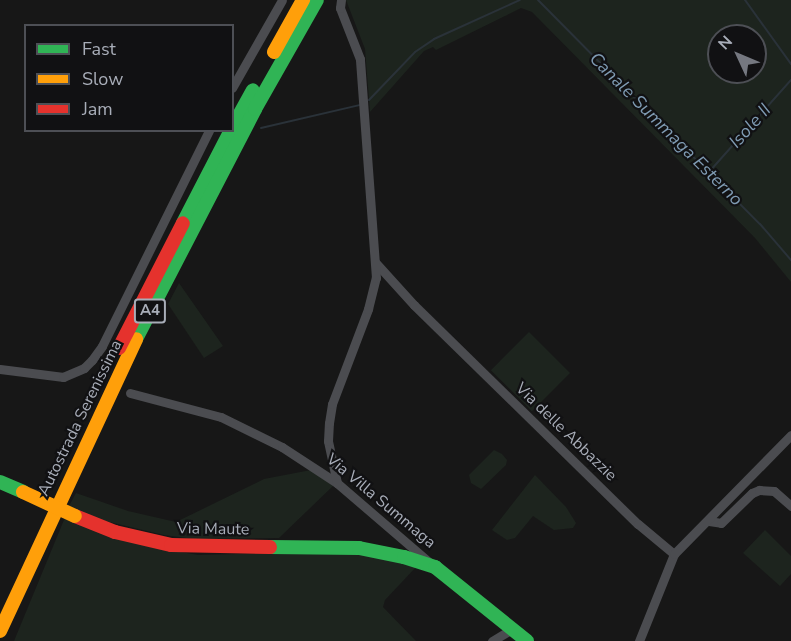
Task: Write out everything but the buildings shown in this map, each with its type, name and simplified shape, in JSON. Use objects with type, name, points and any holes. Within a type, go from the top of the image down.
[{"type":"main road","name":"Autostrada Serenissima","points":[[234,125],[303,0]]},
{"type":"main road","name":"Autostrada Serenissima","points":[[0,631],[50,519],[149,312],[255,109],[316,0]]},
{"type":"main road","name":"Autostrada Serenissima","points":[[0,603],[41,511],[138,308],[230,132]]},
{"type":"main road","name":"Via Maute","points":[[0,482],[115,532],[171,545],[360,548],[396,555],[435,567]]},
{"type":"main road","name":"Via Villa Summaga","points":[[435,567],[527,641]]},
{"type":"street","points":[[234,84],[282,0]]},
{"type":"street","points":[[338,483],[328,441],[332,404],[374,290],[376,278],[360,59],[340,8],[341,0]]},
{"type":"street","points":[[0,369],[63,377],[84,368],[92,360],[102,346],[208,132]]},
{"type":"street","name":"Via delle Abbazzie","points":[[375,262],[414,305],[638,524],[674,554]]},
{"type":"street","name":"Via Villa Summaga","points":[[130,393],[221,417],[282,447],[338,483],[435,567]]},
{"type":"street","points":[[639,641],[674,554],[709,521],[791,435]]},
{"type":"street","points":[[709,521],[721,523],[752,493],[759,490],[774,491],[791,506]]},
{"type":"street","points":[[396,555],[405,541]]},
{"type":"street","points":[[492,641],[512,629]]},
{"type":"shaded area","points":[[346,0],[791,0],[791,282],[755,238],[532,12],[521,8],[436,50],[433,47],[424,51],[370,112],[365,49]]},
{"type":"shaded area","points":[[179,283],[223,346],[204,358],[168,304]]},
{"type":"shaded area","points":[[529,332],[570,373],[532,411],[491,370]]},
{"type":"shaded area","points":[[494,450],[507,460],[506,465],[481,489],[471,483],[469,475]]},
{"type":"shaded area","points":[[311,470],[333,486],[279,538],[194,539],[164,535],[97,519],[69,506],[76,493],[128,511],[176,522],[264,479]]},
{"type":"shaded area","points":[[535,475],[566,507],[576,523],[573,528],[554,530],[533,516],[515,538],[507,540],[492,530]]},
{"type":"shaded area","points":[[66,515],[146,546],[198,555],[344,551],[417,566],[385,600],[383,607],[416,641],[14,641]]},
{"type":"shaded area","points":[[765,530],[791,556],[791,574],[780,586],[743,553]]},
{"type":"waterway","name":"Canale Summaga Esterno","points":[[369,100],[415,52],[434,39],[520,0]]},
{"type":"waterway","name":"Canale Summaga Esterno","points":[[538,0],[760,224],[791,260]]},
{"type":"waterway","points":[[745,0],[791,64]]},
{"type":"waterway","name":"Isole II","points":[[709,172],[791,80]]},
{"type":"waterway","name":"Canale Summaga Esterno","points":[[261,128],[360,105]]},
{"type":"traffic: fast","points":[[136,339],[255,109],[317,0]]},
{"type":"traffic: fast","points":[[234,124],[253,90]]},
{"type":"traffic: fast","points":[[183,223],[230,132]]},
{"type":"traffic: fast","points":[[0,482],[23,492]]},
{"type":"traffic: fast","points":[[270,547],[359,548],[404,557],[435,567],[527,641]]},
{"type":"traffic: slow","points":[[274,52],[303,0]]},
{"type":"traffic: slow","points":[[0,631],[136,339]]},
{"type":"traffic: slow","points":[[23,492],[75,516]]},
{"type":"traffic: jam","points":[[119,348],[183,223]]},
{"type":"traffic: jam","points":[[75,516],[115,532],[171,545],[270,547]]}]
